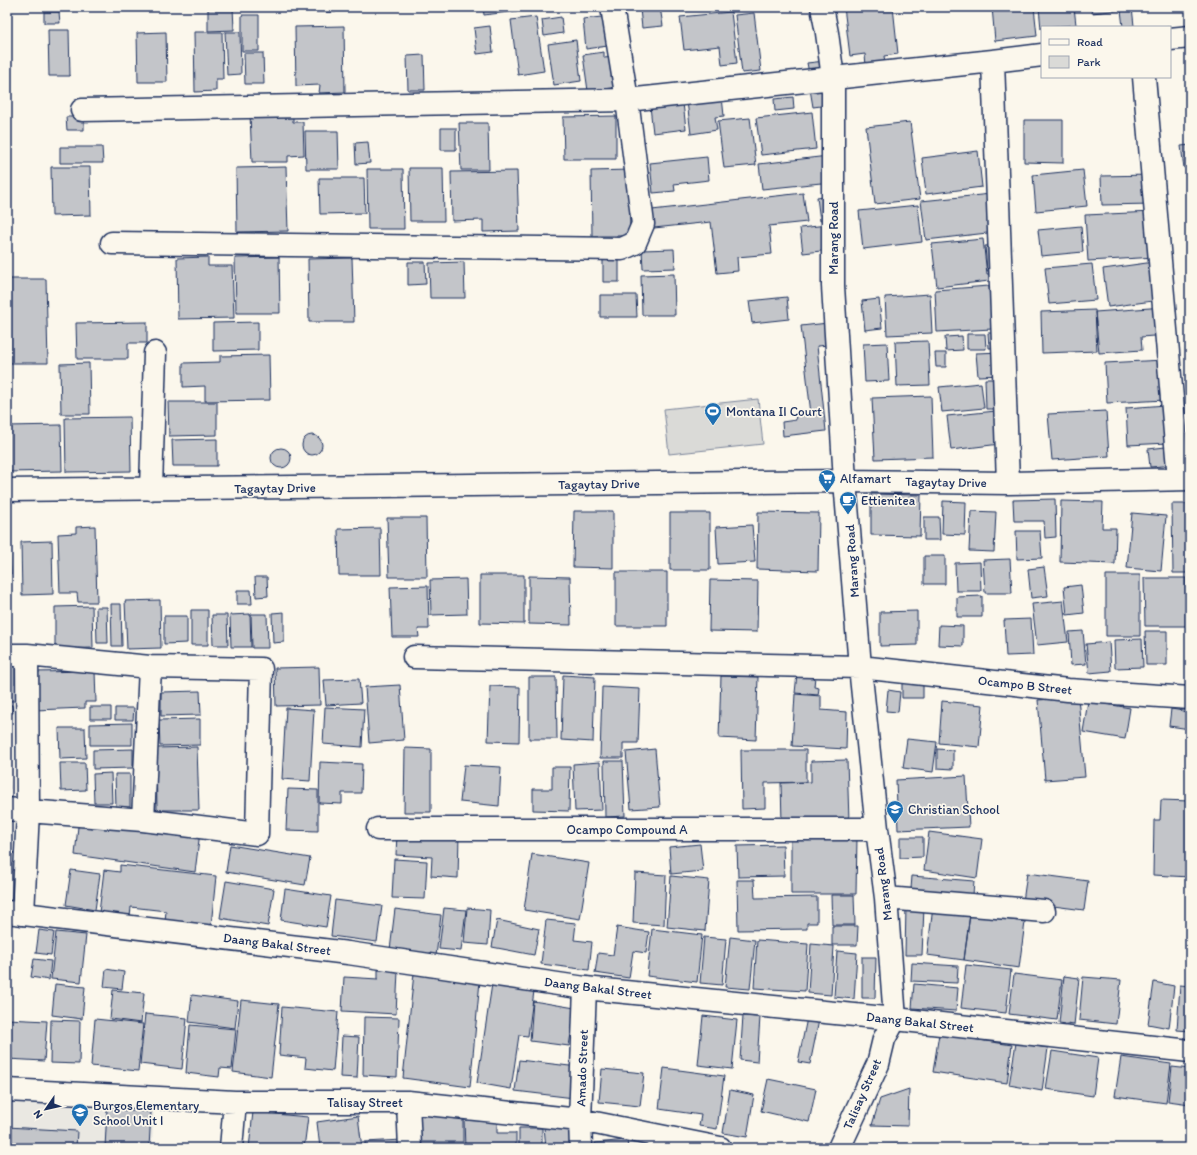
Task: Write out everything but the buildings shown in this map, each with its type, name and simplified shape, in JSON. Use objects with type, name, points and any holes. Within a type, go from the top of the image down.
[{"type":"street","points":[[112,243],[622,249],[635,243],[643,224],[628,100],[612,7]]},
{"type":"street","name":"Marang Road","points":[[822,7],[833,78],[833,286],[845,481],[860,667],[877,829],[886,898],[895,1019]]},
{"type":"street","points":[[1171,39],[1190,37]]},
{"type":"street","points":[[82,110],[628,100],[1041,55]]},
{"type":"street","points":[[993,61],[1008,483]]},
{"type":"street","points":[[1144,78],[1185,479]]},
{"type":"street","points":[[151,489],[156,353]]},
{"type":"street","name":"Tagaytay Drive","points":[[7,490],[845,481],[1008,483],[1185,479]]},
{"type":"street","points":[[15,913],[18,810],[17,655],[150,667],[261,669],[257,834],[143,820],[18,810]]},
{"type":"street","name":"Ocampo B Street","points":[[414,657],[860,667],[1068,690],[1190,698]]},
{"type":"street","points":[[143,820],[150,667]]},
{"type":"street","name":"Ocampo Compound A","points":[[378,829],[877,829]]},
{"type":"street","points":[[886,898],[1044,911]]},
{"type":"street","name":"Daang Bakal Street","points":[[15,913],[348,953],[585,988],[895,1019],[1190,1051]]},
{"type":"street","name":"Amado Street","points":[[582,1148],[580,1120],[585,988]]},
{"type":"street","name":"Talisay Street","points":[[839,1148],[878,1064],[884,1039],[895,1019]]},
{"type":"street","name":"Talisay Street","points":[[7,1090],[235,1102],[408,1102],[580,1120],[720,1148]]},
{"type":"street","points":[[231,1148],[235,1102]]},
{"type":"street","points":[[408,1102],[410,1148]]},
{"type":"shaded area","name":"Burgos Elementary School Unit I","points":[[7,1096],[154,1106],[152,1148],[7,1148]]},
{"type":"green space","name":"Montana II Court","points":[[758,399],[763,444],[669,454],[664,409]]},
{"type":"place","name":"Montana II Court","points":[[713,426]]},
{"type":"place","name":"Alfamart","points":[[827,493]]},
{"type":"place","name":"Ettienitea","points":[[848,515]]},
{"type":"place","name":"Christian School","points":[[895,824]]},
{"type":"place","name":"Burgos Elementary School Unit I","points":[[80,1127]]}]
